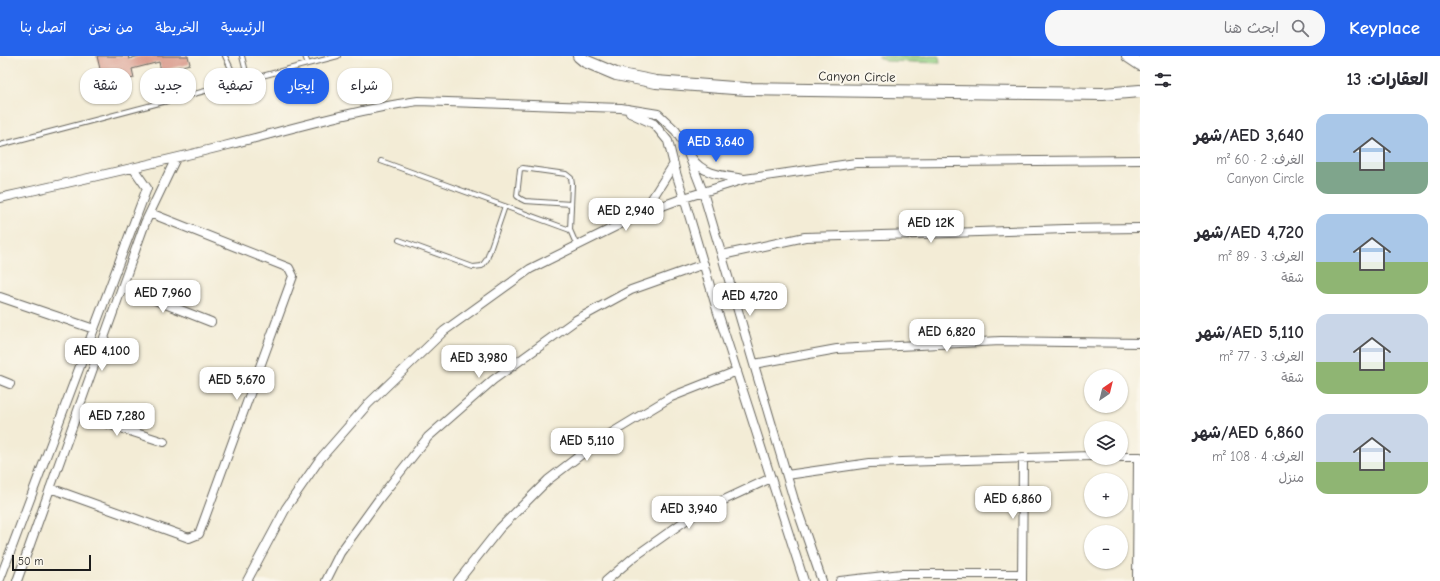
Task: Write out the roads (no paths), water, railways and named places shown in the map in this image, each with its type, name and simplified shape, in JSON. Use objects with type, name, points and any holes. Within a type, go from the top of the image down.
[{"type":"main road","name":"Canyon Circle","points":[[578,56],[585,61],[616,74],[656,82],[746,89],[1103,94],[1140,91]]},
{"type":"main road","points":[[1128,56],[1140,64]]},
{"type":"street","points":[[0,198],[176,158],[314,123],[397,104],[418,101],[621,108],[658,114],[676,131],[695,162],[708,172],[745,179]]},
{"type":"street","points":[[621,108],[654,124],[668,141],[737,371],[804,581]]},
{"type":"street","points":[[686,148],[703,192],[787,474],[822,581]]},
{"type":"street","points":[[17,581],[122,287],[150,213],[176,158]]},
{"type":"street","points":[[246,581],[286,508],[320,459],[368,404],[444,331],[530,269],[643,213],[684,198],[745,179],[856,163],[1140,160]]},
{"type":"street","points":[[643,213],[674,164]]},
{"type":"street","points":[[0,579],[147,188],[134,168]]},
{"type":"street","points":[[50,488],[189,538],[199,534],[294,276],[288,268],[150,213]]},
{"type":"street","points":[[722,255],[805,237],[1140,228]]},
{"type":"street","points":[[326,581],[340,553],[428,437],[493,380],[583,316],[631,290],[704,264]]},
{"type":"street","points":[[122,287],[211,322]]},
{"type":"street","points":[[0,297],[94,329]]},
{"type":"street","points":[[754,364],[837,349],[1001,341],[1140,343]]},
{"type":"street","points":[[458,581],[500,528],[548,480],[600,440],[671,397],[737,371]]},
{"type":"street","points":[[0,380],[10,384]]},
{"type":"street","points":[[77,414],[164,442]]},
{"type":"street","points":[[787,474],[870,463],[1084,456]]},
{"type":"street","points":[[1128,457],[1139,457],[1137,581]]},
{"type":"street","points":[[840,581],[902,574],[1022,578],[1023,458]]},
{"type":"street","points":[[606,581],[634,557],[696,513],[771,478]]},
{"type":"lane","points":[[225,56],[231,68]]},
{"type":"lane","points":[[242,56],[245,68]]},
{"type":"lane","points":[[305,56],[308,64]]},
{"type":"lane","points":[[266,75],[338,56]]},
{"type":"lane","points":[[0,145],[204,91]]},
{"type":"lane","points":[[381,161],[570,230]]},
{"type":"lane","points":[[571,204],[525,201],[521,199],[518,196],[520,169],[523,168],[566,174],[571,178],[572,184],[570,230],[577,246]]},
{"type":"lane","points":[[399,240],[473,267],[482,266],[487,259],[505,206]]}]
